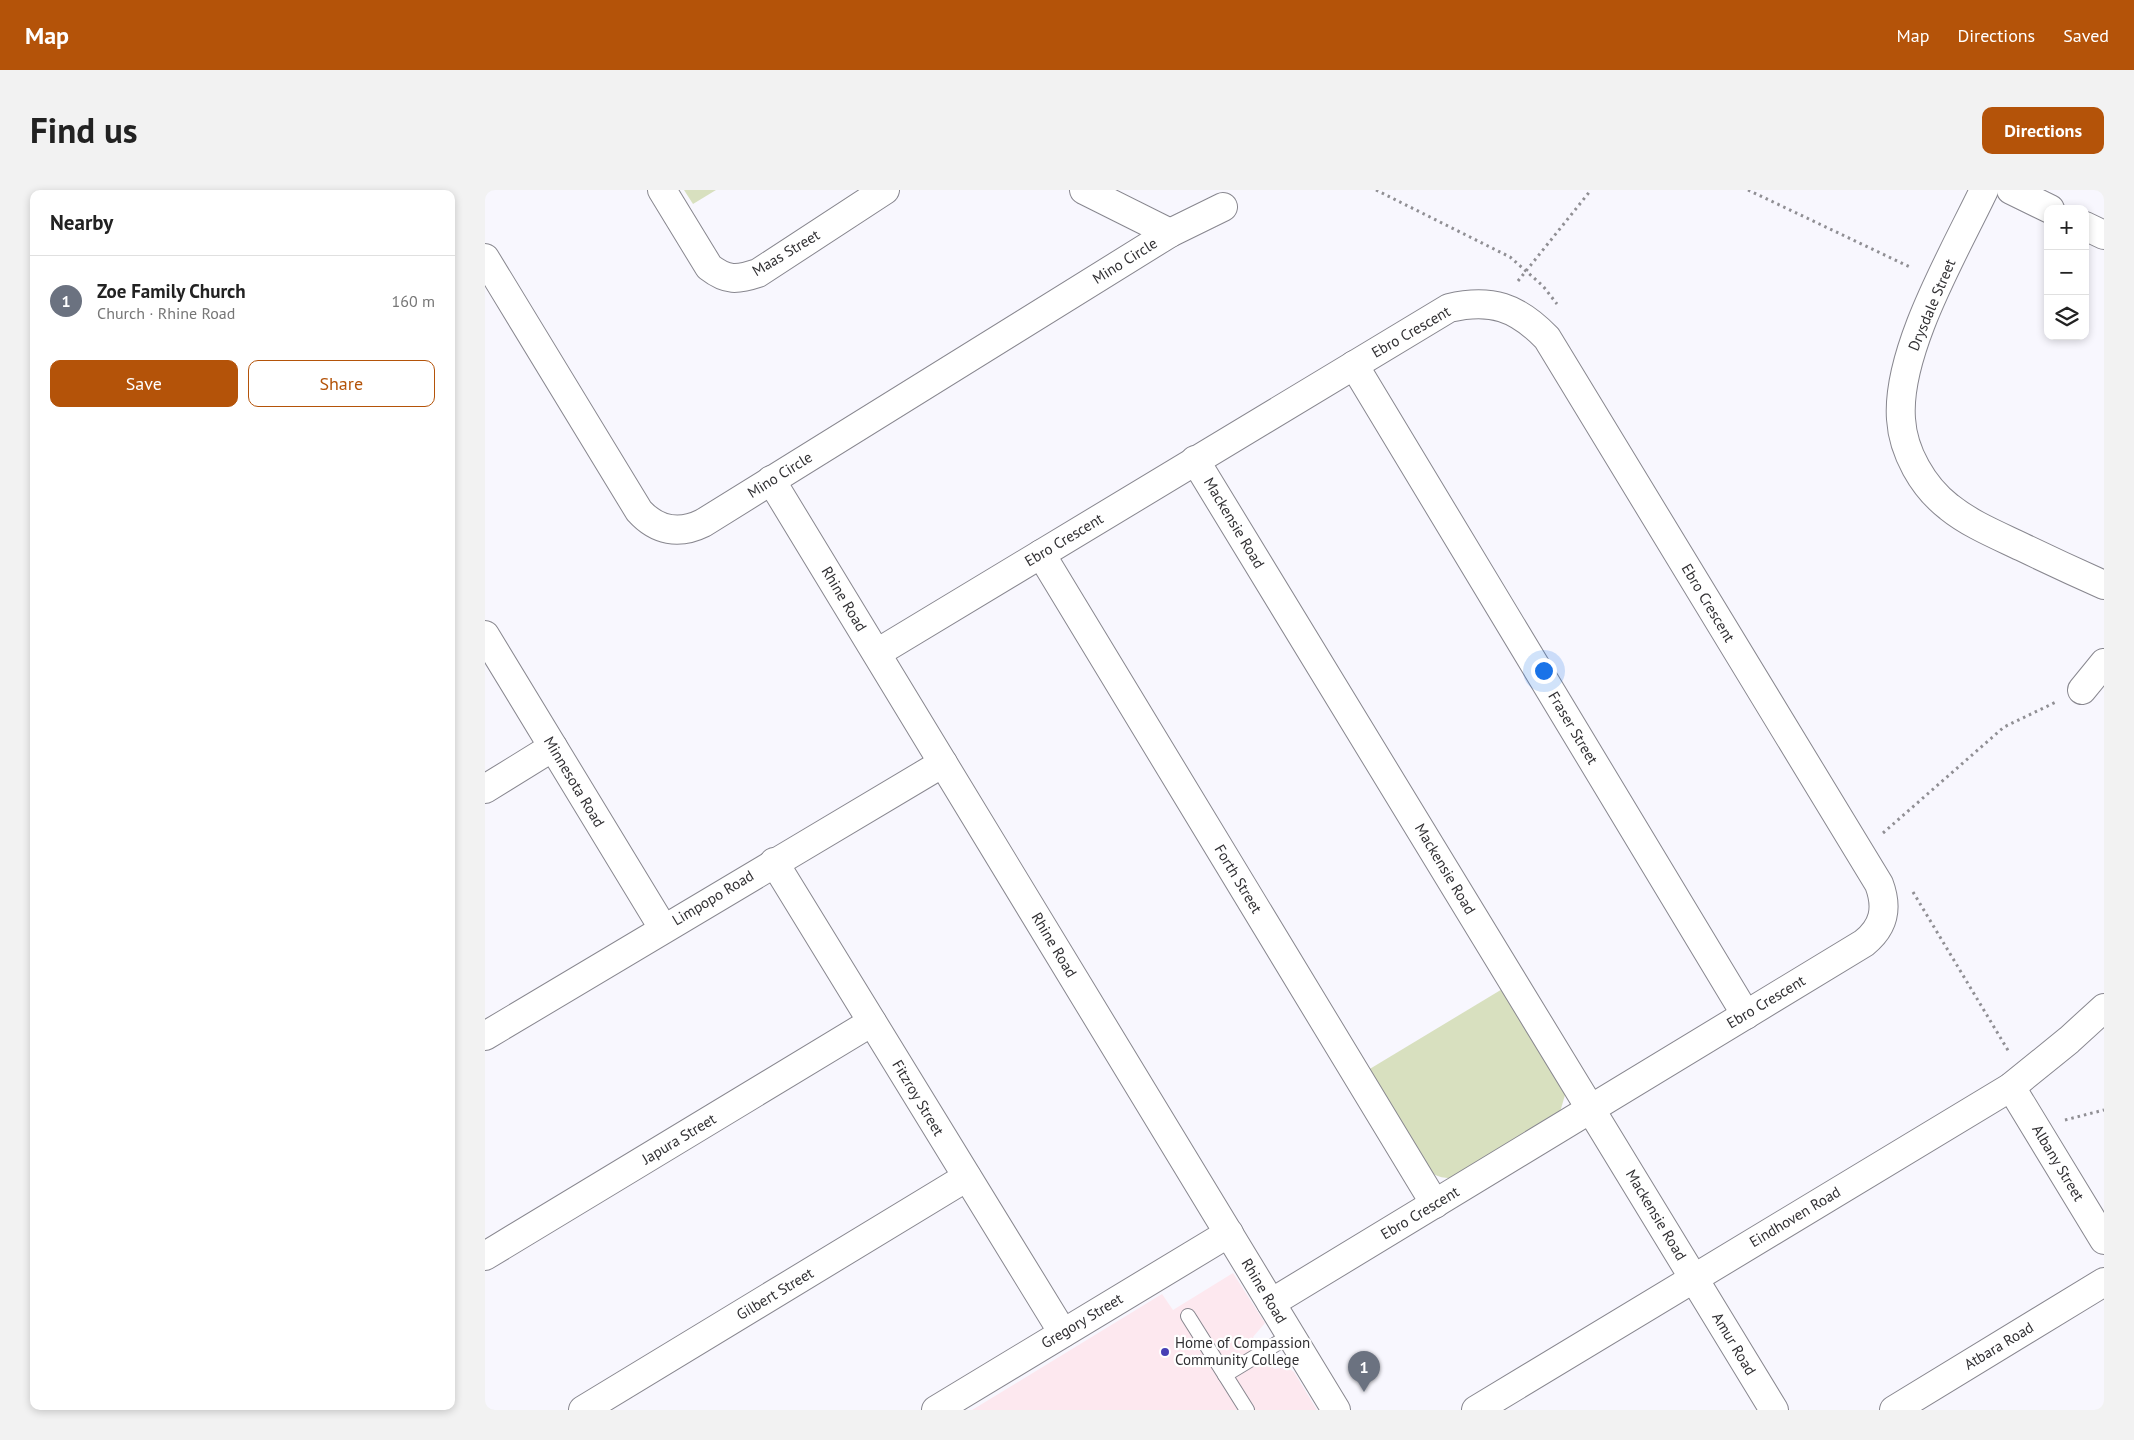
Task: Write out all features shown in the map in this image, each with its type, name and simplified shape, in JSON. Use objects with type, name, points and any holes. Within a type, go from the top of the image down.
[{"type":"street","name":"Maas Street","points":[[661,190],[709,267],[720,276],[732,278],[758,273],[885,190]]},
{"type":"street","name":"Mino Circle","points":[[1084,190],[1170,233]]},
{"type":"street","name":"Drysdale Street","points":[[1985,190],[1919,328],[1903,384],[1901,419],[1905,444],[1915,466],[1929,487],[1948,506],[1990,532],[2104,585]]},
{"type":"street","points":[[2011,190],[2044,206]]},
{"type":"street","name":"Mino Circle","points":[[485,258],[639,511],[648,521],[660,527],[673,530],[693,528],[1170,233],[1223,206]]},
{"type":"street","points":[[2089,228],[2104,235]]},
{"type":"street","name":"Ebro Crescent","points":[[877,653],[1449,308],[1465,304],[1483,303],[1500,306],[1518,313],[1547,338],[1879,884],[1885,906],[1879,927],[1864,943],[1271,1302]]},
{"type":"street","name":"Fraser Street","points":[[1354,365],[1745,1015]]},
{"type":"street","name":"Mackensie Road","points":[[1195,460],[1694,1278]]},
{"type":"street","name":"Rhine Road","points":[[771,480],[1336,1410]]},
{"type":"street","name":"Forth Street","points":[[1041,554],[1435,1204]]},
{"type":"street","name":"Minnesota Road","points":[[485,635],[663,928]]},
{"type":"street","points":[[2082,690],[2104,663]]},
{"type":"street","points":[[485,789],[553,747]]},
{"type":"street","name":"Limpopo Road","points":[[485,1036],[943,762]]},
{"type":"street","name":"Fitzroy Street","points":[[774,862],[1063,1333]]},
{"type":"street","name":"Eindhoven Road","points":[[1475,1410],[2011,1086],[2062,1046],[2104,1008]]},
{"type":"street","name":"Japura Street","points":[[485,1256],[872,1022]]},
{"type":"street","name":"Albany Street","points":[[2011,1086],[2104,1240]]},
{"type":"street","name":"Gilbert Street","points":[[583,1410],[967,1177]]},
{"type":"street","name":"Gregory Street","points":[[951,1406],[1063,1333],[1229,1233]]},
{"type":"street","name":"Amur Road","points":[[1694,1278],[1774,1410]]},
{"type":"street","name":"Atbara Road","points":[[1894,1410],[2104,1282]]},
{"type":"lane","points":[[1189,1316],[1247,1410]]},
{"type":"lane","points":[[1225,1375],[1291,1335]]},
{"type":"path","points":[[1500,306],[1525,270],[1591,190]]},
{"type":"path","points":[[1748,190],[1940,282]]},
{"type":"path","points":[[1860,853],[2004,727],[2082,690]]},
{"type":"path","points":[[2035,1126],[2104,1110]]},
{"type":"shaded area","name":"Home of Compassion Community College","points":[[1233,1273],[1265,1323],[1253,1337],[1274,1369],[1287,1367],[1294,1372],[1317,1410],[972,1410],[1162,1294],[1173,1310]]},
{"type":"green space","points":[[684,190],[716,190],[693,204]]},
{"type":"green space","points":[[1504,988],[1563,1087],[1565,1095],[1560,1112],[1457,1177],[1440,1177],[1430,1172],[1368,1070]]},
{"type":"place","name":"Home of Compassion Community College","points":[[1165,1352]]},
{"type":"place","name":"Zoe Family Church","points":[[1364,1392]]}]
